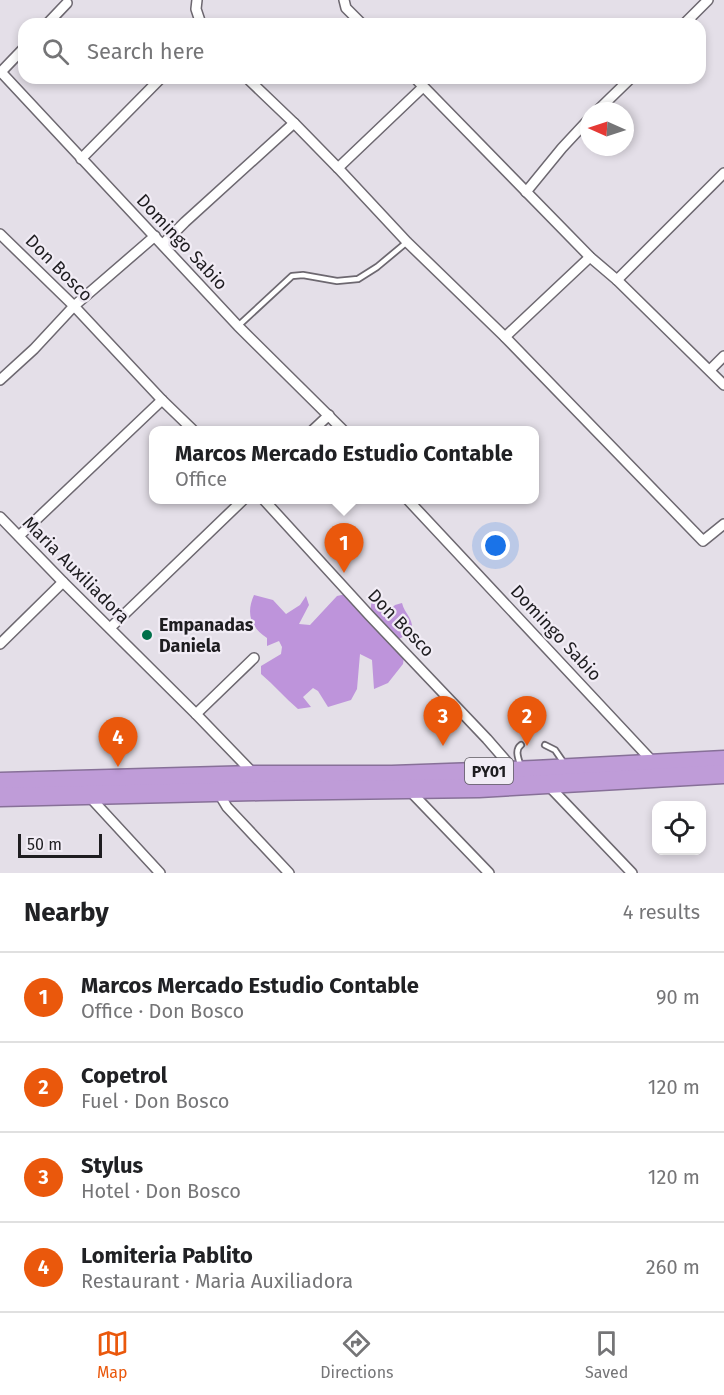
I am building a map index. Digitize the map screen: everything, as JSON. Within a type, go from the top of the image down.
[{"type":"highway","name":"PY01","points":[[0,782],[257,783],[724,760]]},
{"type":"highway","name":"PY01","points":[[257,783],[409,789],[479,788],[724,774]]},
{"type":"highway","name":"PY01","points":[[0,797],[88,795],[217,784]]},
{"type":"street","points":[[197,0],[196,9],[199,18]]},
{"type":"street","points":[[344,0],[346,8],[356,18]]},
{"type":"street","points":[[690,18],[708,0]]},
{"type":"street","points":[[53,18],[67,3]]},
{"type":"street","points":[[0,72],[18,54]]},
{"type":"street","name":"Domingo Sabio","points":[[0,72],[238,326],[339,426]]},
{"type":"street","points":[[81,159],[154,84]]},
{"type":"street","points":[[253,84],[338,168],[407,242],[505,337],[703,541],[724,524]]},
{"type":"street","points":[[420,84],[590,257],[617,280],[724,385]]},
{"type":"street","points":[[606,102],[625,84]]},
{"type":"street","points":[[338,168],[423,87]]},
{"type":"street","points":[[163,244],[294,123]]},
{"type":"street","points":[[526,192],[580,128]]},
{"type":"street","points":[[617,280],[724,173]]},
{"type":"street","name":"Don Bosco","points":[[0,234],[74,306],[189,426]]},
{"type":"street","points":[[0,380],[34,349],[74,306],[155,236]]},
{"type":"street","points":[[505,337],[590,257]]},
{"type":"street","points":[[710,370],[724,356]]},
{"type":"street","points":[[19,536],[162,400]]},
{"type":"street","points":[[317,426],[329,415]]},
{"type":"street","points":[[110,628],[239,504]]},
{"type":"street","name":"Don Bosco","points":[[268,504],[379,625],[518,770]]},
{"type":"street","name":"Domingo Sabio","points":[[412,504],[655,764]]},
{"type":"street","name":"Maria Auxiliadora","points":[[0,517],[196,714],[257,783]]},
{"type":"street","points":[[0,644],[63,582]]},
{"type":"street","points":[[196,714],[254,658]]},
{"type":"street","points":[[217,784],[227,807],[289,873]]},
{"type":"street","points":[[547,784],[632,873]]},
{"type":"street","points":[[409,789],[489,873]]},
{"type":"street","points":[[88,795],[160,873]]},
{"type":"lane","points":[[238,326],[292,276],[303,275],[337,281],[358,279],[377,267],[407,242]]},
{"type":"lane","points":[[518,770],[517,750],[521,745]]},
{"type":"lane","points":[[545,745],[555,750],[567,768]]},
{"type":"shaded area","points":[[346,594],[370,615],[372,597],[387,613],[395,605],[402,603],[412,627],[412,632],[395,641],[404,657],[403,664],[388,683],[374,689],[372,660],[360,654],[357,689],[351,700],[328,707],[318,691],[313,688],[303,697],[311,707],[298,709],[261,674],[261,666],[281,654],[282,647],[279,641],[267,646],[267,638],[253,624],[250,608],[254,595],[273,600],[286,614],[300,605],[306,596],[309,605],[299,624],[310,625],[337,596]]},
{"type":"place","name":"Marcos Mercado Estudio Contable","points":[[344,573]]},
{"type":"place","name":"Empanadas Daniela","points":[[147,635]]},
{"type":"place","name":"Stylus","points":[[443,746]]},
{"type":"place","name":"Copetrol","points":[[527,746]]},
{"type":"place","name":"Lomiteria Pablito","points":[[118,767]]}]
